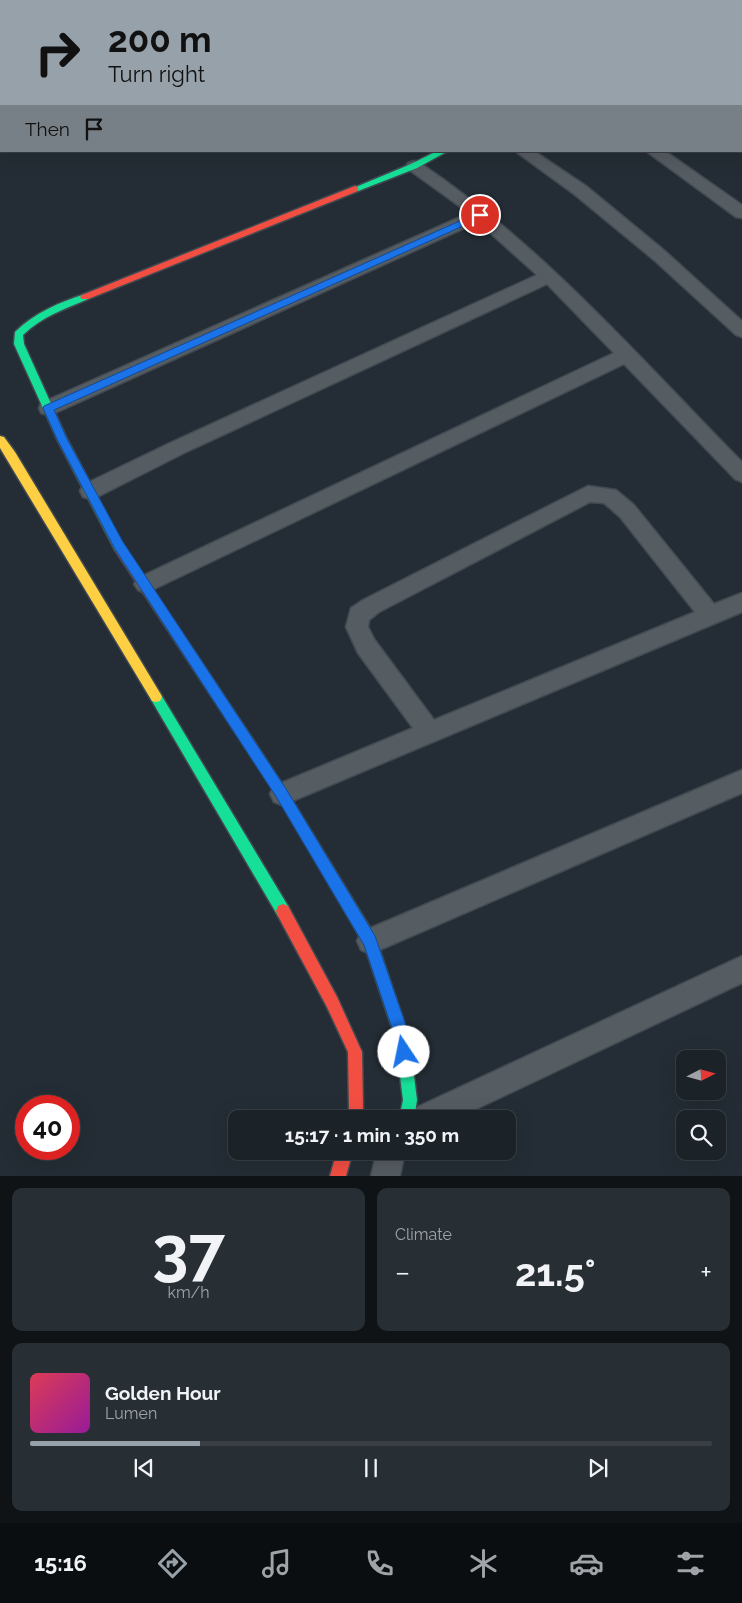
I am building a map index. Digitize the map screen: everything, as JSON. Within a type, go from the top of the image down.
[{"type":"street","points":[[408,1110],[410,1100],[402,1037],[370,941],[282,794],[119,546],[48,408],[19,344],[18,334],[26,325],[55,309],[414,166],[442,152]]},
{"type":"street","points":[[524,152],[580,190],[660,256],[742,331]]},
{"type":"street","points":[[655,152],[742,213]]},
{"type":"street","points":[[414,166],[435,179],[480,215],[550,276],[742,474]]},
{"type":"street","points":[[48,408],[480,215]]},
{"type":"street","points":[[90,491],[177,448],[550,276]]},
{"type":"street","points":[[145,584],[626,355]]},
{"type":"street","points":[[0,440],[268,885],[332,1002],[355,1052],[356,1110]]},
{"type":"street","points":[[429,732],[366,646],[357,627],[359,615],[371,606],[588,494],[609,496],[627,512],[710,615]]},
{"type":"street","points":[[282,794],[742,602]]},
{"type":"street","points":[[370,941],[742,781]]},
{"type":"street","points":[[442,1110],[742,969]]},
{"type":"street","points":[[338,1176],[342,1160]]},
{"type":"street","points":[[385,1176],[389,1160]]},
{"type":"traffic: fast","points":[[355,189],[414,166],[442,152]]},
{"type":"traffic: fast","points":[[85,297],[33,321],[18,334],[19,344],[62,439],[119,547]]},
{"type":"traffic: fast","points":[[156,697],[283,911]]},
{"type":"traffic: fast","points":[[250,745],[282,794],[370,941],[402,1037],[410,1100],[408,1110]]},
{"type":"traffic: slow","points":[[0,440],[11,455],[156,697]]},
{"type":"traffic: jam","points":[[85,297],[355,189]]},
{"type":"traffic: jam","points":[[119,547],[250,745]]},
{"type":"traffic: jam","points":[[283,911],[332,1002],[355,1052],[355,1110]]},
{"type":"traffic: jam","points":[[338,1176],[342,1160]]},
{"type":"route","points":[[404,1052],[402,1037],[370,941],[282,794],[119,546],[62,439],[48,408],[480,215]]}]
